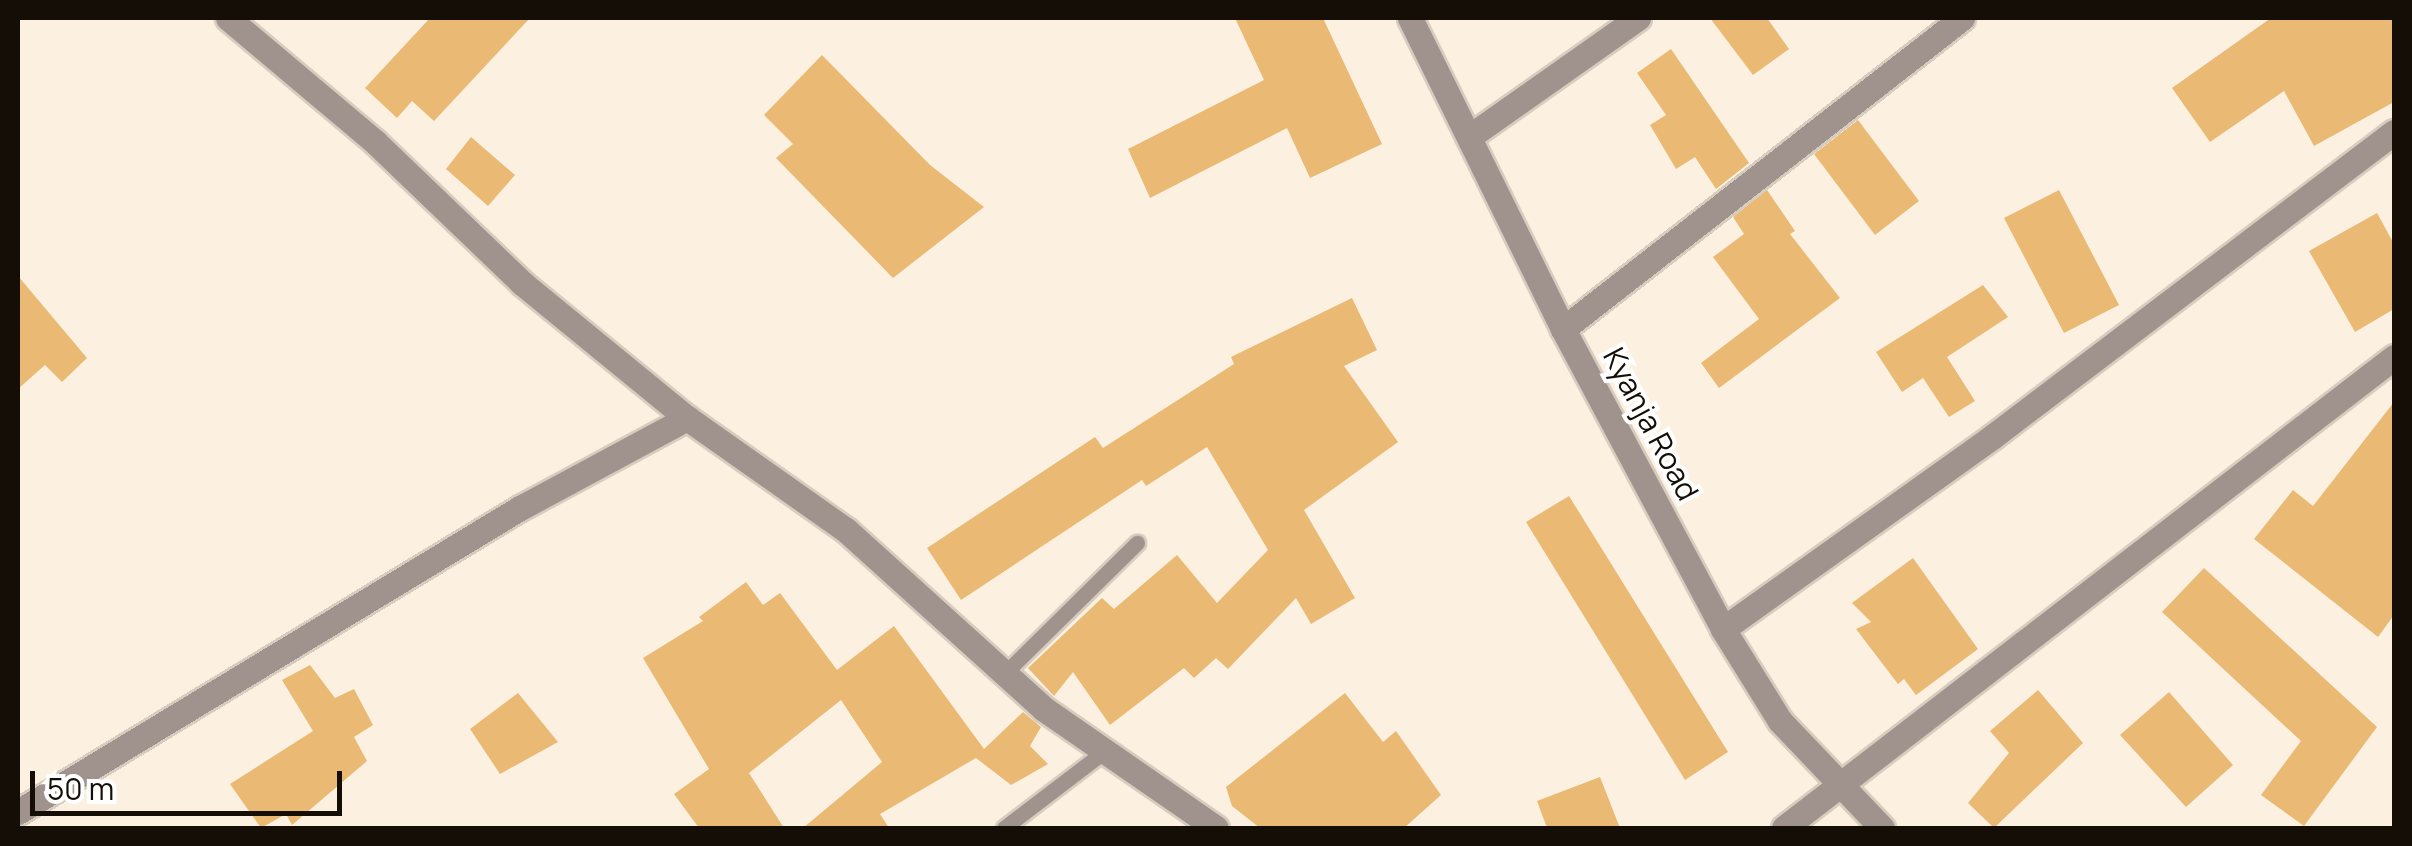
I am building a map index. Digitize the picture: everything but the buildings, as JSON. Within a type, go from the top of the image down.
[{"type":"street","points":[[228,18],[374,142],[522,283],[686,418],[846,530],[1004,674],[1102,753],[1216,828]]},
{"type":"street","name":"Kyanja Road","points":[[1410,18],[1563,328],[1723,629],[1780,721],[1838,789],[1882,828]]},
{"type":"street","points":[[1469,136],[1638,18]]},
{"type":"street","points":[[1563,328],[1962,18]]},
{"type":"street","points":[[1723,629],[1992,437],[2394,132]]},
{"type":"street","points":[[1784,828],[2394,357]]},
{"type":"street","points":[[18,812],[520,508],[686,418]]},
{"type":"lane","points":[[1004,674],[1137,543]]},
{"type":"lane","points":[[1004,828],[1102,753]]}]
